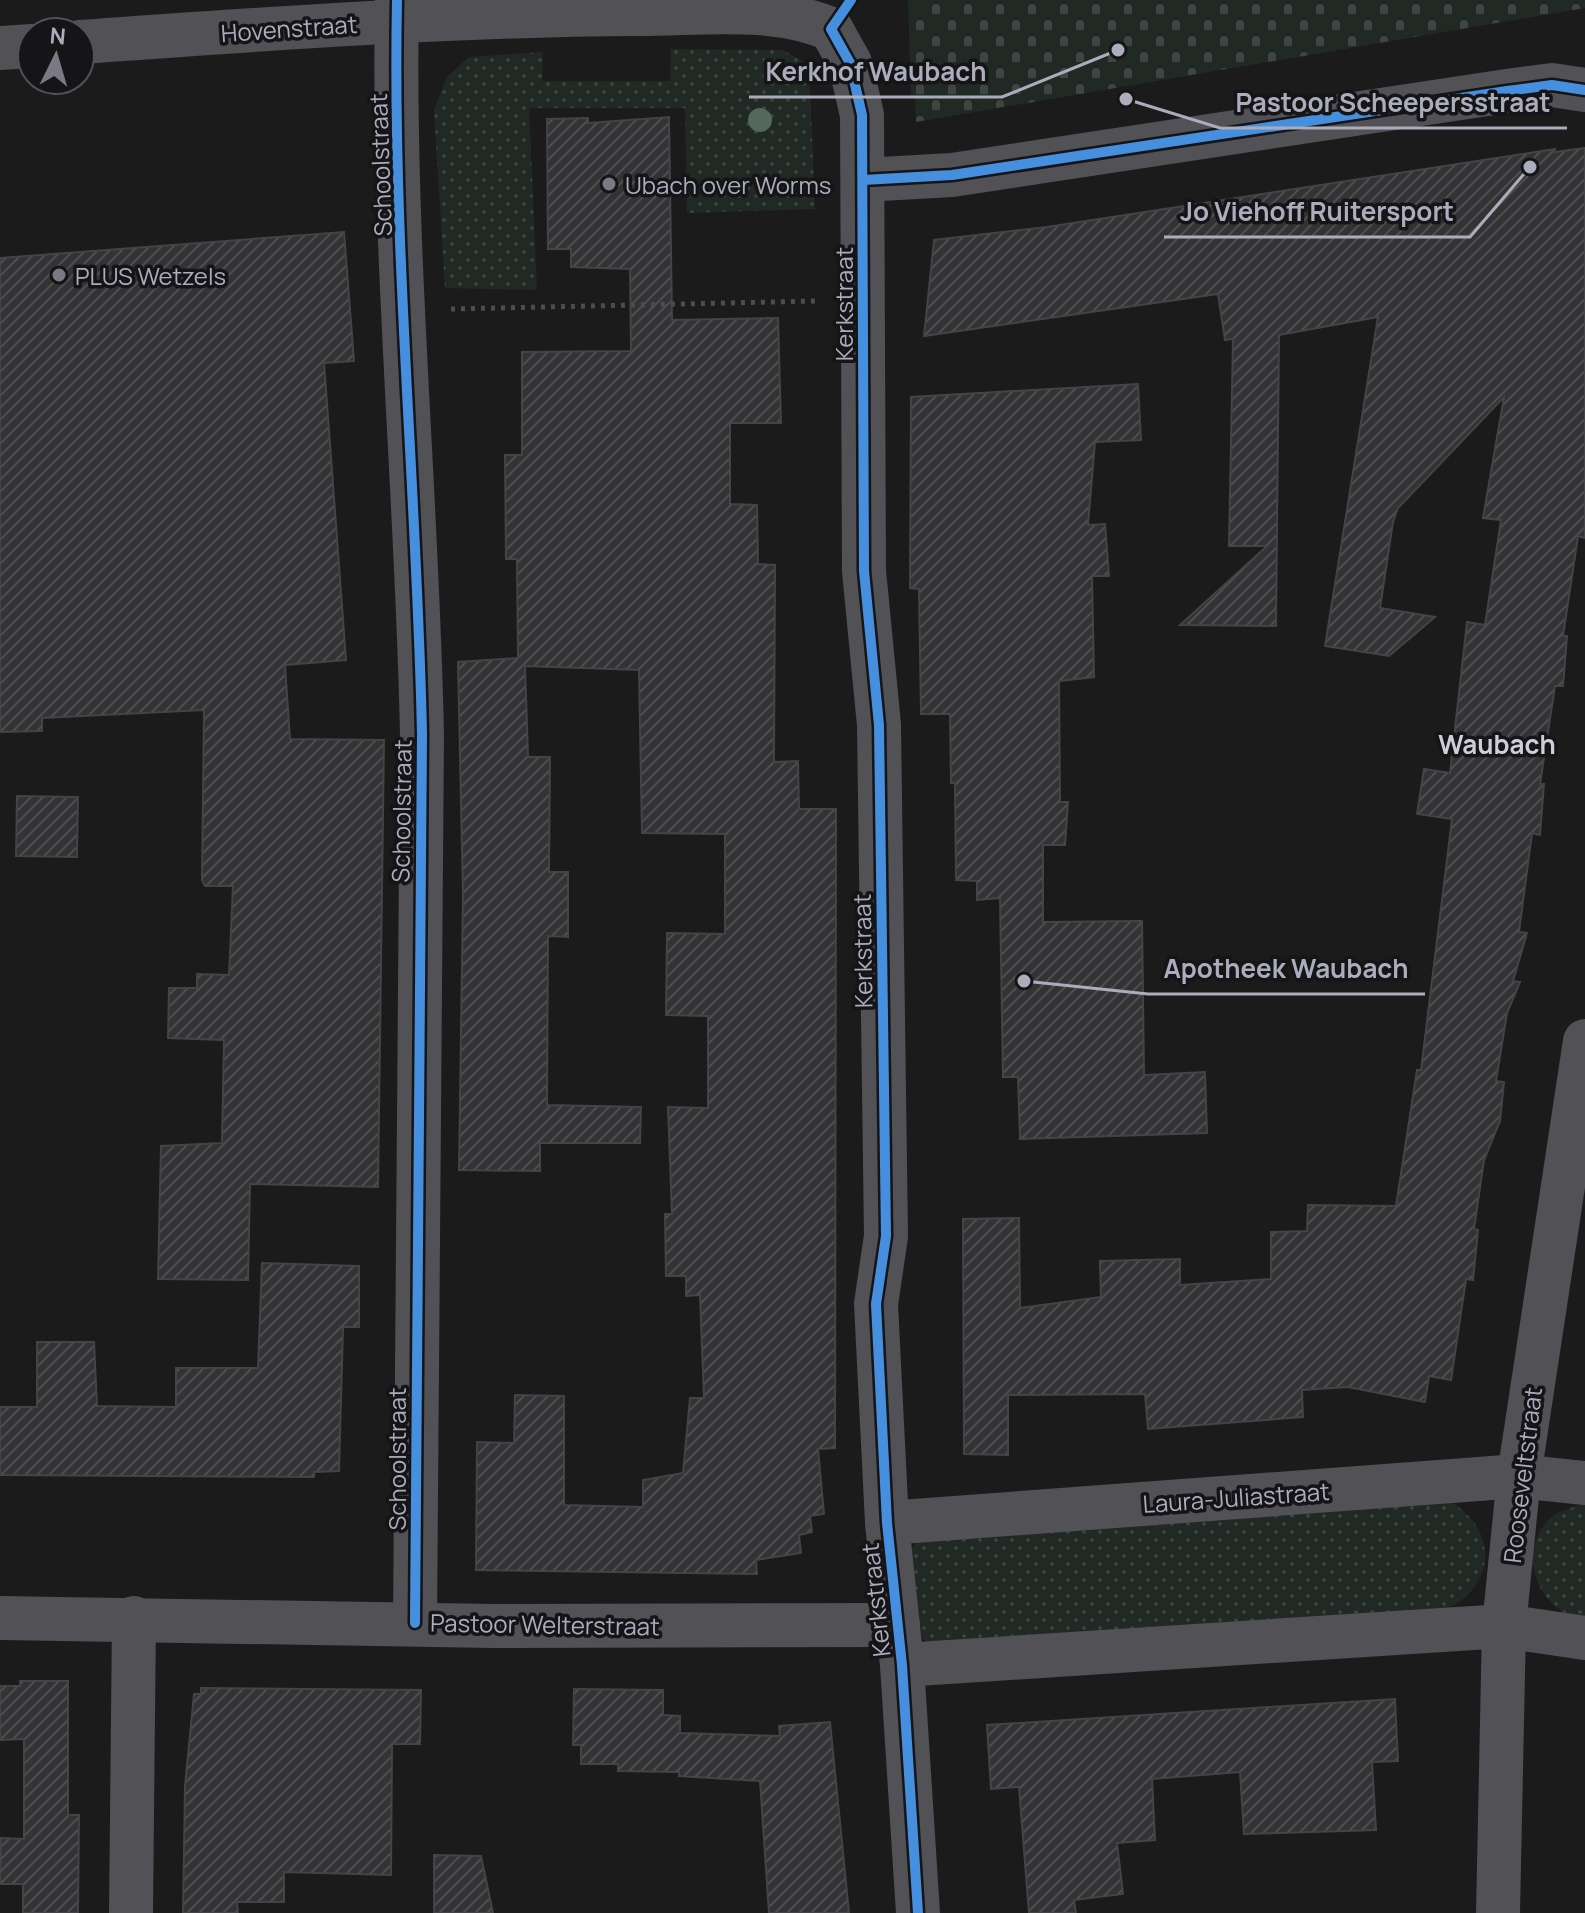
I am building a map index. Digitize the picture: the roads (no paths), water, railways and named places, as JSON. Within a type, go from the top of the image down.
[{"type":"street","name":"Hovenstraat","points":[[96,40],[397,10],[775,13],[805,18],[841,14]]},
{"type":"street","name":"Schoolstraat","points":[[397,10],[397,136],[422,735],[415,1623]]},
{"type":"street","name":"Kerkstraat","points":[[841,14],[862,115],[864,571],[879,725],[886,1236],[876,1304],[887,1523],[900,1645],[918,1913]]},
{"type":"street","points":[[863,180],[952,175],[1552,85],[1585,90]]},
{"type":"street","name":"Rooseveltstraat","points":[[1498,1913],[1504,1626],[1519,1476],[1585,1041]]},
{"type":"street","name":"Laura-Juliastraat","points":[[887,1523],[1519,1476],[1585,1483]]},
{"type":"street","name":"Pastoor Welterstraat","points":[[0,1618],[415,1623],[900,1645]]},
{"type":"street","points":[[131,1913],[134,1618]]},
{"type":"street","points":[[900,1645],[1504,1626],[1585,1638]]},
{"type":"place","name":"Kerkhof Waubach","points":[[1118,50]]},
{"type":"place","name":"Pastoor Scheepersstraat","points":[[1126,99]]},
{"type":"place","name":"Jo Viehoff Ruitersport","points":[[1530,167]]},
{"type":"place","name":"Ubach over Worms","points":[[609,184]]},
{"type":"place","name":"PLUS Wetzels","points":[[59,275]]},
{"type":"place","name":"Apotheek Waubach","points":[[1024,981]]},
{"type":"district","name":"Waubach","points":[[1497,744]]}]
